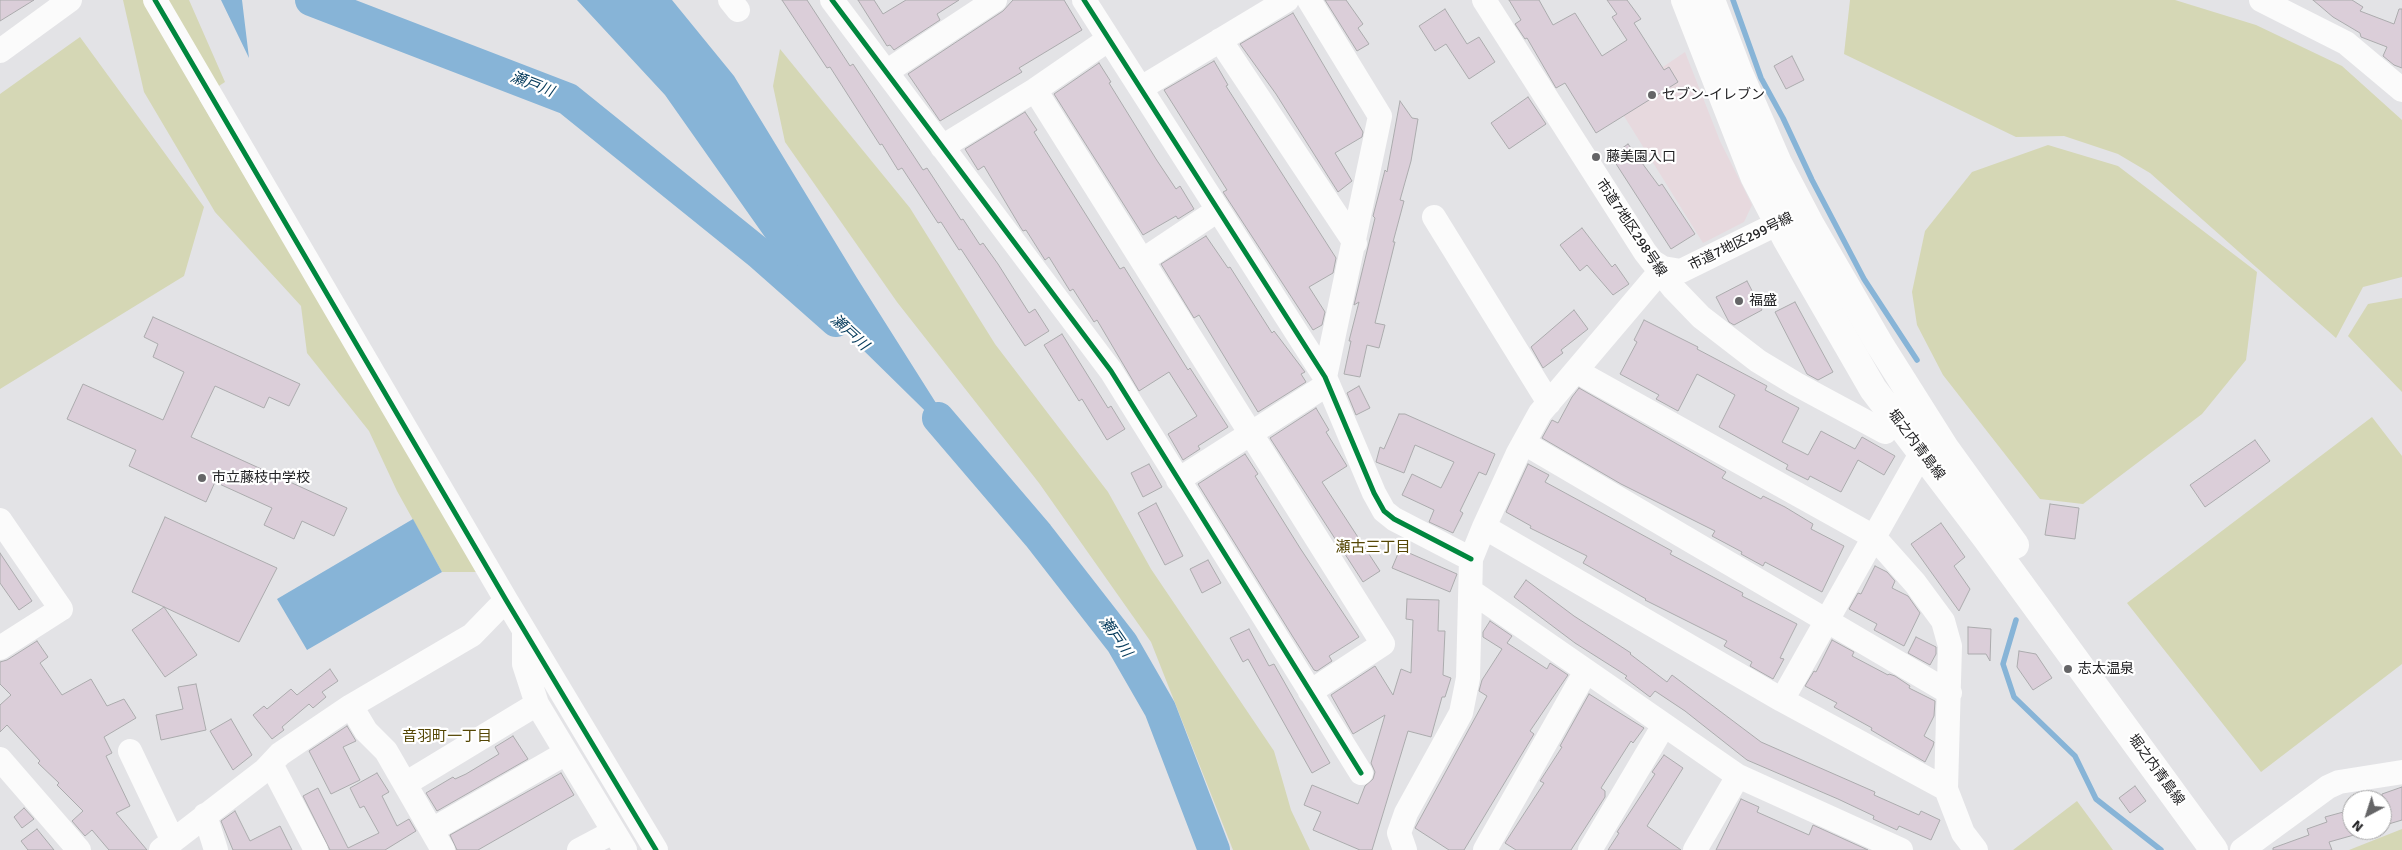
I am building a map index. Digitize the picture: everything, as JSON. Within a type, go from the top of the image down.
[{"type":"main road","name":"堀之内青島線","points":[[1685,0],[1754,176],[1778,223],[1873,389],[1922,452],[2214,850]]},
{"type":"main road","name":"堀之内青島線","points":[[1711,0],[1738,71],[1770,146],[1804,211],[1880,345],[1945,448],[2235,850]]},
{"type":"street","points":[[155,0],[506,600],[656,850]]},
{"type":"street","points":[[832,0],[1111,371],[1361,773]]},
{"type":"street","points":[[886,72],[995,0]]},
{"type":"street","points":[[1084,0],[1326,381],[1374,493],[1384,511],[1394,520],[1472,559]]},
{"type":"street","points":[[1141,88],[1287,0]]},
{"type":"street","points":[[1178,480],[1326,381],[1380,116],[1309,0]]},
{"type":"street","name":"市道7地区298号線","points":[[1484,0],[1658,267],[1702,317],[1758,361],[1796,384],[1885,432]]},
{"type":"street","points":[[2261,0],[2346,42],[2402,90]]},
{"type":"street","points":[[0,51],[61,3]]},
{"type":"street","points":[[942,147],[1035,90],[1109,39]]},
{"type":"street","points":[[1220,40],[1355,243]]},
{"type":"street","points":[[1035,90],[1252,432],[1383,644],[1310,692]]},
{"type":"street","points":[[1143,260],[1218,210]]},
{"type":"street","name":"市道7地区299号線","points":[[1658,267],[1681,271],[1804,211]]},
{"type":"street","points":[[1434,217],[1549,403]]},
{"type":"street","points":[[1405,850],[1399,833],[1406,813],[1461,713],[1468,678],[1472,559],[1484,527],[1540,413],[1576,371],[1658,267]]},
{"type":"street","points":[[1576,371],[1874,537],[1915,583],[1943,621],[1950,646],[1946,790],[1963,833],[1976,850]]},
{"type":"street","points":[[1524,443],[1828,619],[1950,693]]},
{"type":"street","points":[[1782,700],[1922,452]]},
{"type":"street","points":[[0,520],[61,609],[0,648]]},
{"type":"street","points":[[1484,527],[1782,700],[1946,790]]},
{"type":"street","points":[[1471,591],[1738,776],[1901,850]]},
{"type":"street","points":[[130,751],[167,846],[271,764],[280,754],[351,706],[472,634],[506,600]]},
{"type":"street","points":[[524,630],[524,664],[537,704],[619,841],[579,850]]},
{"type":"street","points":[[1485,850],[1586,671]]},
{"type":"street","points":[[405,784],[537,704]]},
{"type":"street","points":[[351,706],[366,731],[386,751],[443,850]]},
{"type":"street","points":[[1590,850],[1664,725]]},
{"type":"street","points":[[432,830],[566,753]]},
{"type":"street","points":[[0,758],[78,850]]},
{"type":"street","points":[[271,764],[316,850]]},
{"type":"street","points":[[2242,850],[2328,787],[2339,782],[2402,772]]},
{"type":"street","points":[[1695,850],[1738,776]]},
{"type":"street","points":[[205,815],[216,850]]},
{"type":"shaded area","points":[[1685,52],[1720,141],[1752,205],[1744,222],[1703,243],[1614,100]]},
{"type":"green space","points":[[123,0],[189,0],[225,82],[199,99],[479,572],[442,572],[397,491],[369,431],[307,353],[301,306],[215,212],[144,92]]},
{"type":"green space","points":[[1850,0],[2175,0],[2256,25],[2342,66],[2402,120],[2402,277],[2363,287],[2336,338],[2150,173],[2118,154],[2064,136],[2016,137],[1844,54]]},
{"type":"green space","points":[[80,37],[204,207],[184,276],[0,389],[0,94]]},
{"type":"green space","points":[[780,49],[910,208],[995,344],[1108,492],[1151,569],[1274,751],[1291,810],[1310,850],[1233,850],[1151,642],[1039,483],[897,302],[785,142],[773,86]]},
{"type":"green space","points":[[2048,145],[2118,166],[2257,272],[2246,360],[2202,414],[2083,504],[2040,499],[1943,375],[1917,325],[1912,292],[1925,231],[1972,172]]},
{"type":"green space","points":[[2402,298],[2402,392],[2348,336],[2368,304]]},
{"type":"green space","points":[[2372,417],[2402,456],[2402,664],[2261,772],[2127,603]]},
{"type":"green space","points":[[2077,801],[2113,850],[2013,850]]},
{"type":"green space","points":[[2402,829],[2402,850],[2349,850],[2374,840],[2392,840],[2392,833]]},
{"type":"water","points":[[221,0],[242,0],[249,58]]},
{"type":"water","points":[[577,0],[672,0],[734,76],[857,278],[967,452],[803,291],[665,95]]},
{"type":"water","points":[[413,519],[442,572],[307,650],[277,599]]},
{"type":"building","points":[[0,0],[34,0],[0,21]]},
{"type":"building","points":[[782,0],[807,0],[850,66],[853,64],[923,170],[927,168],[961,220],[963,219],[980,245],[983,243],[1029,313],[1035,309],[1049,331],[1025,346],[961,249],[959,250],[941,222],[938,223],[902,168],[898,170],[882,144],[880,145],[830,67],[827,68]]},
{"type":"building","points":[[858,0],[874,0],[883,14],[906,0],[959,0],[937,14],[940,20],[894,50],[890,45],[887,46]]},
{"type":"building","points":[[1013,0],[1064,0],[1082,30],[1019,68],[1022,72],[940,121],[908,74],[1003,11]]},
{"type":"building","points":[[1325,0],[1346,0],[1363,24],[1358,28],[1369,44],[1357,51]]},
{"type":"building","points":[[1509,0],[1539,0],[1553,25],[1575,13],[1602,56],[1627,40],[1612,17],[1617,14],[1607,0],[1627,0],[1641,19],[1634,23],[1664,70],[1669,67],[1678,82],[1596,133],[1565,83],[1556,88],[1527,38],[1525,39],[1515,24],[1521,20]]},
{"type":"building","points":[[2313,0],[2352,0],[2363,7],[2360,11],[2394,24],[2399,9],[2402,9],[2402,68],[2394,65],[2383,56],[2387,47],[2361,37],[2360,33],[2333,17]]},
{"type":"building","points":[[1445,9],[1467,44],[1479,37],[1495,62],[1469,79],[1446,44],[1435,51],[1419,26]]},
{"type":"building","points":[[1293,13],[1363,132],[1362,137],[1335,153],[1352,181],[1338,192],[1276,94],[1240,44]]},
{"type":"building","points":[[1792,56],[1804,80],[1786,89],[1774,66]]},
{"type":"building","points":[[1214,61],[1228,85],[1226,86],[1336,258],[1333,273],[1309,287],[1325,312],[1322,325],[1313,330],[1223,192],[1227,190],[1164,90]]},
{"type":"building","points":[[1099,63],[1111,82],[1109,83],[1156,159],[1176,189],[1180,186],[1194,209],[1178,219],[1176,216],[1143,235],[1054,94]]},
{"type":"building","points":[[1528,97],[1546,124],[1509,149],[1491,123]]},
{"type":"building","points":[[1400,101],[1412,118],[1418,119],[1411,161],[1400,200],[1404,201],[1375,323],[1385,325],[1379,348],[1367,345],[1360,377],[1344,374],[1351,341],[1349,341],[1359,302],[1354,305],[1375,218],[1373,216],[1385,170],[1387,172]]},
{"type":"building","points":[[1025,112],[1037,130],[1034,132],[1120,269],[1124,267],[1188,370],[1190,368],[1228,427],[1198,446],[1200,449],[1183,460],[1168,434],[1197,416],[1169,372],[1139,391],[1097,320],[1094,322],[1073,289],[1070,291],[1049,257],[1045,260],[1026,230],[1023,231],[984,166],[978,170],[965,149]]},
{"type":"building","points":[[1628,144],[1659,186],[1662,184],[1695,234],[1671,249],[1611,156]]},
{"type":"building","points":[[1582,228],[1612,267],[1615,264],[1629,284],[1613,295],[1587,265],[1580,271],[1560,245]]},
{"type":"building","points":[[1206,236],[1228,268],[1230,267],[1272,333],[1274,331],[1305,372],[1301,374],[1306,382],[1258,412],[1199,315],[1194,318],[1161,264]]},
{"type":"building","points":[[1747,281],[1762,310],[1734,325],[1729,322],[1716,297]]},
{"type":"building","points":[[1795,302],[1833,372],[1818,380],[1807,374],[1775,312]]},
{"type":"building","points":[[1574,310],[1588,329],[1561,350],[1563,353],[1543,368],[1531,347]]},
{"type":"building","points":[[153,317],[300,384],[289,406],[269,397],[264,408],[215,386],[191,437],[347,508],[334,536],[302,521],[294,539],[264,525],[272,508],[215,482],[206,502],[129,466],[136,450],[67,419],[83,384],[163,420],[184,372],[153,357],[158,344],[144,337]]},
{"type":"building","points":[[1644,320],[1698,347],[1697,349],[1767,386],[1765,390],[1799,408],[1782,442],[1808,455],[1821,431],[1855,449],[1862,437],[1895,456],[1884,475],[1858,460],[1841,492],[1810,476],[1808,480],[1786,469],[1788,465],[1719,427],[1735,395],[1697,374],[1678,411],[1656,399],[1659,395],[1620,374],[1637,342],[1634,340]]},
{"type":"building","points":[[1062,334],[1108,408],[1111,406],[1125,429],[1107,440],[1082,399],[1079,401],[1044,345]]},
{"type":"building","points":[[1359,386],[1370,408],[1356,415],[1347,393]]},
{"type":"building","points":[[1579,388],[1726,472],[1722,478],[1761,499],[1763,496],[1785,507],[1813,524],[1811,529],[1844,546],[1822,592],[1765,562],[1763,566],[1741,554],[1742,552],[1712,536],[1715,531],[1621,484],[1542,438],[1552,420],[1558,423]]},
{"type":"building","points":[[1316,408],[1329,430],[1326,432],[1347,466],[1322,482],[1380,571],[1363,582],[1270,438]]},
{"type":"building","points":[[1399,414],[1405,414],[1495,454],[1486,475],[1479,472],[1460,511],[1463,513],[1453,533],[1429,522],[1434,510],[1402,495],[1412,474],[1441,488],[1454,462],[1415,445],[1404,473],[1376,462],[1380,447],[1384,449]]},
{"type":"building","points":[[2255,440],[2270,461],[2205,507],[2190,485]]},
{"type":"building","points":[[1245,454],[1258,474],[1255,476],[1359,637],[1329,656],[1332,661],[1317,671],[1314,670],[1198,484]]},
{"type":"building","points":[[1149,464],[1162,487],[1143,497],[1131,473]]},
{"type":"building","points":[[1528,464],[1549,475],[1545,482],[1672,551],[1670,554],[1743,593],[1742,596],[1797,624],[1780,658],[1784,659],[1773,679],[1750,666],[1752,662],[1724,646],[1727,641],[1645,600],[1583,563],[1587,556],[1530,528],[1531,526],[1506,512]]},
{"type":"building","points":[[1156,503],[1183,556],[1165,565],[1138,513]]},
{"type":"building","points":[[2050,504],[2079,508],[2075,539],[2045,535]]},
{"type":"building","points":[[165,517],[277,568],[239,642],[132,592]]},
{"type":"building","points":[[1941,523],[1965,557],[1954,566],[1970,589],[1959,611],[1911,544]]},
{"type":"building","points":[[1400,549],[1457,574],[1450,592],[1392,568]]},
{"type":"building","points":[[0,553],[32,601],[19,610],[0,583]]},
{"type":"building","points":[[1208,560],[1221,583],[1202,593],[1190,569]]},
{"type":"building","points":[[1875,566],[1887,572],[1895,581],[1892,588],[1908,596],[1920,613],[1904,646],[1874,630],[1877,624],[1849,609],[1858,593],[1861,594]]},
{"type":"building","points":[[1526,580],[1574,616],[1631,653],[1667,682],[1672,675],[1761,742],[1875,792],[1874,795],[1919,815],[1921,811],[1940,820],[1931,840],[1899,826],[1897,830],[1873,819],[1874,816],[1838,799],[1747,760],[1685,711],[1655,691],[1650,697],[1625,678],[1627,676],[1575,643],[1514,597]]},
{"type":"building","points":[[1407,599],[1439,600],[1438,631],[1445,631],[1443,675],[1451,678],[1445,697],[1442,697],[1431,737],[1408,731],[1372,850],[1360,850],[1313,830],[1321,812],[1304,805],[1312,785],[1358,804],[1365,786],[1373,779],[1375,772],[1371,763],[1385,715],[1353,734],[1331,695],[1375,666],[1393,695],[1401,669],[1411,673],[1413,620],[1406,619]]},
{"type":"building","points":[[164,607],[197,655],[165,677],[132,630]]},
{"type":"building","points":[[1490,621],[1512,636],[1507,643],[1547,669],[1550,663],[1568,675],[1530,731],[1534,734],[1464,850],[1449,850],[1415,828],[1487,696],[1479,691],[1482,680],[1502,649],[1483,637],[1483,632]]},
{"type":"building","points":[[1968,627],[1991,629],[1990,661],[1986,654],[1968,654]]},
{"type":"building","points":[[1249,629],[1269,666],[1274,664],[1330,763],[1312,773],[1248,659],[1243,662],[1230,638]]},
{"type":"building","points":[[1916,637],[1936,647],[1936,654],[1930,665],[1908,653]]},
{"type":"building","points":[[1832,640],[1854,652],[1852,656],[1888,675],[1895,676],[1910,686],[1909,688],[1935,701],[1934,716],[1924,736],[1934,742],[1925,762],[1871,730],[1872,728],[1834,707],[1837,703],[1805,686],[1814,671],[1816,672]]},
{"type":"building","points":[[37,641],[48,657],[40,663],[62,695],[91,679],[107,706],[124,699],[136,718],[104,737],[112,753],[106,756],[130,806],[116,813],[147,850],[109,850],[92,830],[85,836],[72,821],[83,811],[57,785],[59,783],[38,763],[40,761],[7,725],[0,732],[0,705],[11,695],[0,684],[0,662],[7,660]]},
{"type":"building","points":[[2019,651],[2036,654],[2052,678],[2033,690],[2017,667]]},
{"type":"building","points":[[330,669],[338,681],[322,692],[326,697],[313,708],[309,704],[282,727],[284,730],[272,739],[253,715],[264,706],[267,709],[291,689],[297,695]]},
{"type":"building","points":[[196,684],[206,730],[161,740],[156,715],[183,709],[178,687]]},
{"type":"building","points":[[1589,694],[1644,728],[1633,743],[1631,741],[1601,788],[1605,791],[1605,797],[1571,850],[1516,850],[1505,843],[1544,783],[1540,781],[1562,747],[1560,746]]},
{"type":"building","points":[[231,719],[252,755],[233,770],[210,731]]},
{"type":"building","points":[[347,726],[356,741],[343,747],[360,780],[331,794],[309,751]]},
{"type":"building","points":[[513,736],[528,759],[437,811],[426,793],[453,777],[455,779],[466,774],[499,754],[495,747]]},
{"type":"building","points":[[1664,755],[1683,768],[1647,826],[1681,850],[1608,850],[1619,833],[1617,832],[1655,774],[1652,772]]},
{"type":"building","points":[[377,773],[389,792],[382,796],[397,826],[409,819],[416,831],[385,850],[330,850],[303,796],[318,788],[348,848],[379,833],[364,806],[360,808],[350,788]]},
{"type":"building","points":[[561,773],[574,795],[478,850],[457,850],[450,835]]},
{"type":"building","points":[[2135,786],[2146,801],[2130,813],[2119,798]]},
{"type":"building","points":[[2402,787],[2402,820],[2392,823],[2392,790]]},
{"type":"building","points":[[1741,799],[1759,807],[1757,812],[1809,835],[1813,825],[1868,850],[1716,850]]},
{"type":"building","points":[[24,808],[34,819],[22,828],[14,817]]},
{"type":"building","points":[[235,811],[250,841],[280,826],[292,850],[233,850],[221,821]]},
{"type":"building","points":[[2342,812],[2342,838],[2329,842],[2332,850],[2273,850],[2273,848],[2309,835],[2307,829],[2327,822],[2325,817]]},
{"type":"building","points":[[37,829],[54,850],[28,850],[21,841]]},
{"type":"waterway","name":"瀬戸川","points":[[311,0],[568,99],[759,253],[836,321]]},
{"type":"waterway","points":[[1733,0],[1761,78],[1783,118],[1812,180],[1864,279],[1917,360]]},
{"type":"waterway","name":"瀬戸川","points":[[938,418],[1038,535],[1122,643],[1160,709],[1214,850]]},
{"type":"waterway","points":[[2016,620],[2003,664],[2014,697],[2075,756],[2096,799],[2161,850]]},
{"type":"cycle path","points":[[155,0],[506,600],[656,850]]},
{"type":"cycle path","points":[[832,0],[1111,371],[1361,773]]},
{"type":"cycle path","points":[[1084,0],[1325,377],[1374,493],[1384,511],[1394,519],[1471,559]]},
{"type":"place","name":"セブン-イレブン","points":[[1652,95]]},
{"type":"place","name":"藤美園入口","points":[[1596,157]]},
{"type":"place","name":"福盛","points":[[1739,301]]},
{"type":"place","name":"市立藤枝中学校","points":[[202,478]]},
{"type":"place","name":"志太温泉","points":[[2068,669]]},
{"type":"district","name":"瀬古三丁目","points":[[1373,548]]},
{"type":"district","name":"音羽町一丁目","points":[[447,737]]}]
